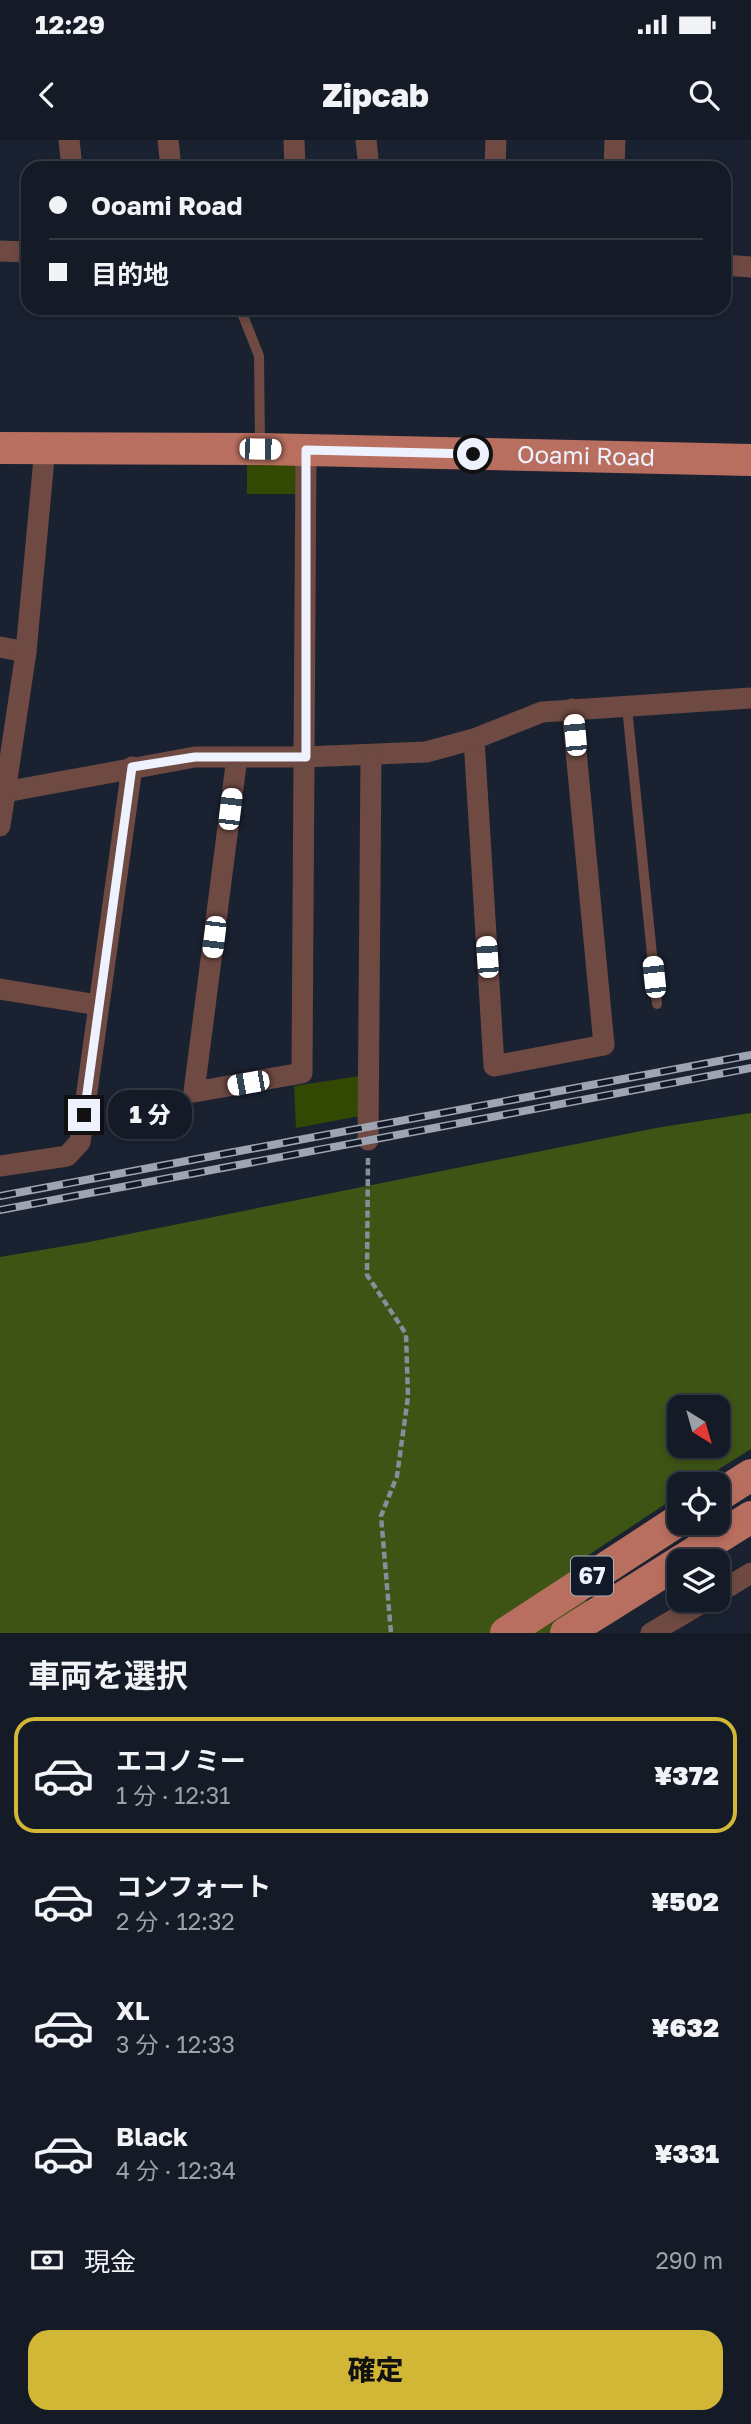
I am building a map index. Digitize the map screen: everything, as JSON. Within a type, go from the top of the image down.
[{"type":"main road","name":"Ooami Road","points":[[0,448],[260,449],[751,460]]},
{"type":"main road","points":[[730,1488],[751,1475]]},
{"type":"main road","name":"67","points":[[566,1633],[751,1517]]},
{"type":"main road","name":"67","points":[[506,1633],[667,1528]]},
{"type":"street","points":[[69,140],[71,161]]},
{"type":"street","points":[[168,140],[170,161]]},
{"type":"street","points":[[294,140],[295,161]]},
{"type":"street","points":[[366,140],[368,161]]},
{"type":"street","points":[[495,161],[496,140]]},
{"type":"street","points":[[614,161],[615,140]]},
{"type":"street","points":[[0,250],[21,252]]},
{"type":"street","points":[[731,264],[750,263]]},
{"type":"street","points":[[0,826],[26,652],[45,448]]},
{"type":"street","points":[[237,757],[194,1092],[302,1073],[306,450]]},
{"type":"street","points":[[0,647],[26,652]]},
{"type":"street","points":[[3,793],[195,757],[306,757],[426,751],[474,739],[542,712],[751,698]]},
{"type":"street","points":[[474,739],[494,1066],[604,1045],[572,709]]},
{"type":"street","points":[[368,1140],[371,755]]},
{"type":"street","points":[[0,1166],[67,1156],[80,1142],[132,767]]},
{"type":"street","points":[[0,989],[97,1005]]},
{"type":"street","points":[[730,1586],[751,1573]]},
{"type":"street","points":[[651,1633],[687,1612]]},
{"type":"lane","points":[[243,315],[259,356],[260,449]]},
{"type":"lane","points":[[627,707],[657,1004]]},
{"type":"path","points":[[368,1140],[367,1276],[375,1290],[391,1307],[406,1334],[408,1397],[397,1476],[381,1516],[391,1633]]},
{"type":"green space","points":[[294,462],[299,469],[299,494],[247,494],[247,463]]},
{"type":"green space","points":[[359,1076],[360,1116],[296,1128],[294,1086]]},
{"type":"green space","points":[[751,1113],[751,1449],[714,1472],[667,1472],[667,1503],[575,1564],[596,1633],[0,1633],[0,1257],[89,1242],[656,1128]]},
{"type":"railway","points":[[0,1196],[751,1055]]},
{"type":"railway","points":[[0,1210],[751,1068]]},
{"type":"route","points":[[84,1115],[97,1005],[132,767],[195,757],[306,757],[306,450],[473,454]]}]
